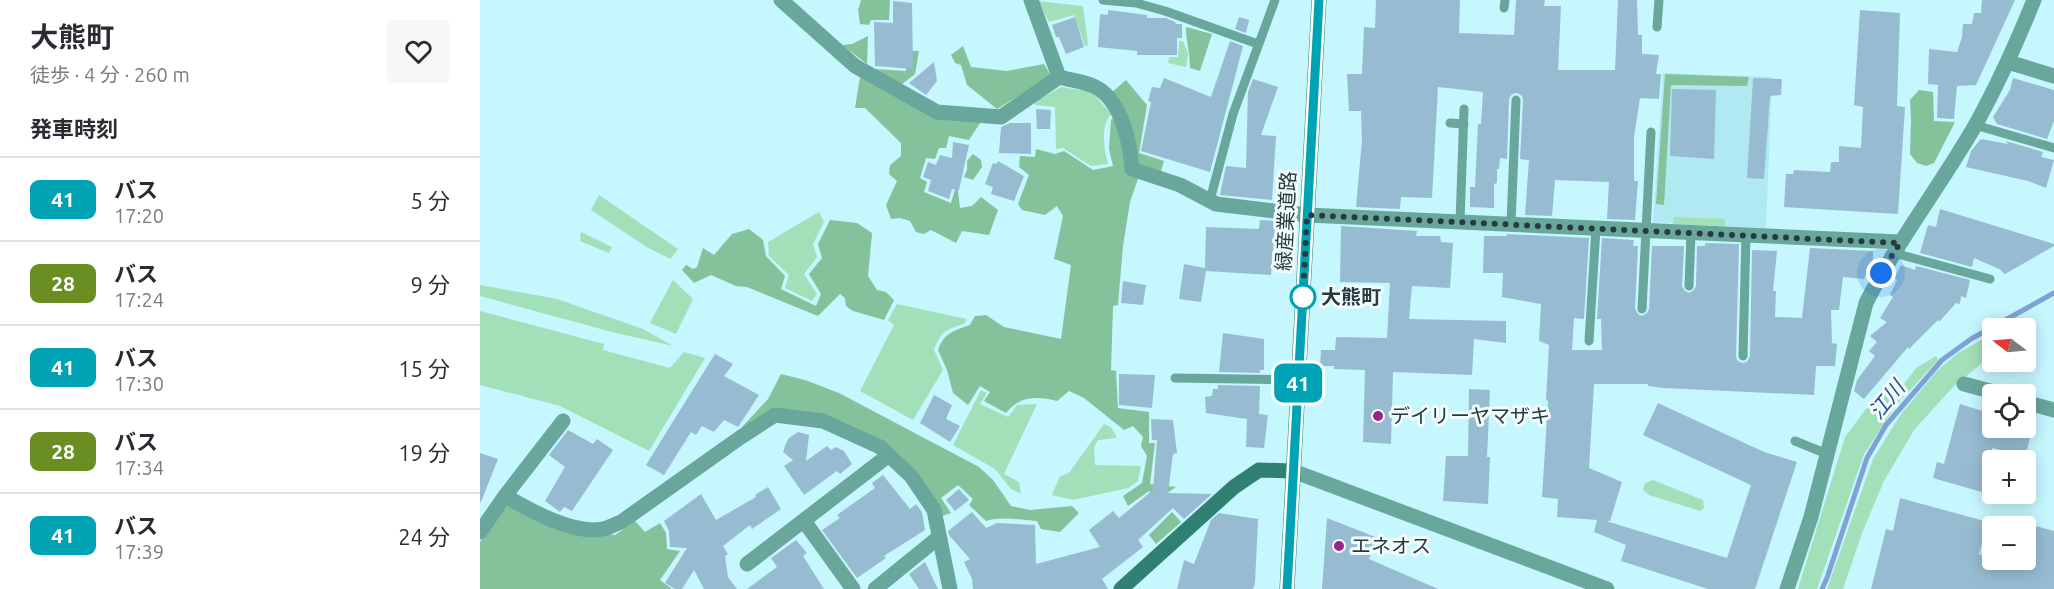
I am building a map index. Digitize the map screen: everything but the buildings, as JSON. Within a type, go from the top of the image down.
[{"type":"main road","name":"緑産業道路","points":[[1287,589],[1319,0]]},
{"type":"main road","points":[[1121,589],[1234,487],[1260,470],[1293,471]]},
{"type":"street","points":[[782,0],[855,66],[937,112],[1001,117],[1059,77],[1093,85],[1104,93],[1118,111],[1130,145],[1132,169],[1180,185],[1216,204],[1307,215],[1746,235],[1897,248]]},
{"type":"street","points":[[1031,0],[1059,77]]},
{"type":"street","points":[[1787,589],[1811,517],[1866,303],[1897,248],[1975,125],[2008,62],[2034,0]]},
{"type":"street","points":[[2008,62],[2054,76]]},
{"type":"street","points":[[1964,384],[1982,389]]},
{"type":"street","points":[[2036,405],[2054,410]]},
{"type":"street","points":[[505,496],[552,521],[581,528],[602,529],[621,522],[741,436],[775,415],[823,421],[880,447],[911,476],[934,510],[950,589]]},
{"type":"street","points":[[480,532],[563,421]]},
{"type":"street","points":[[747,564],[889,455]]},
{"type":"street","points":[[1293,471],[1607,589]]},
{"type":"street","points":[[804,521],[853,589]]},
{"type":"street","points":[[875,589],[939,537]]},
{"type":"lane","points":[[1103,0],[1136,3],[1165,11],[1258,44]]},
{"type":"lane","points":[[1210,200],[1233,114],[1275,0]]},
{"type":"lane","points":[[1657,27],[1659,0]]},
{"type":"lane","points":[[1511,224],[1516,100]]},
{"type":"lane","points":[[1460,222],[1464,109]]},
{"type":"lane","points":[[1450,123],[1464,124]]},
{"type":"lane","points":[[1975,125],[2054,148]]},
{"type":"lane","points":[[1642,309],[1651,132]]},
{"type":"lane","points":[[1589,341],[1596,228]]},
{"type":"lane","points":[[1689,286],[1691,233]]},
{"type":"lane","points":[[1743,356],[1746,235]]},
{"type":"lane","points":[[1897,248],[1990,279]]},
{"type":"lane","points":[[1175,378],[1298,380]]},
{"type":"lane","points":[[1795,441],[1827,453]]},
{"type":"shaded area","points":[[1663,73],[1772,77],[1766,228],[1653,222]]},
{"type":"green space","points":[[861,0],[890,0],[889,20],[871,20],[869,25],[860,24],[858,10]]},
{"type":"green space","points":[[1038,1],[1083,6],[1088,45],[1085,46],[1074,15],[1049,22]]},
{"type":"green space","points":[[1186,27],[1212,34],[1200,71],[1190,68]]},
{"type":"green space","points":[[868,36],[867,64],[842,45],[852,44]]},
{"type":"green space","points":[[1179,41],[1183,41],[1188,53],[1186,67],[1168,63],[1169,57],[1178,57]]},
{"type":"green space","points":[[963,46],[971,67],[1007,71],[1044,64],[1051,76],[997,109],[967,85],[961,65],[955,63],[951,55]]},
{"type":"green space","points":[[908,51],[919,51],[915,74],[901,85],[875,69],[906,71]]},
{"type":"green space","points":[[1665,74],[1749,77],[1747,86],[1671,85],[1664,205],[1656,204]]},
{"type":"green space","points":[[860,77],[871,79],[935,115],[982,120],[969,140],[949,136],[946,148],[939,148],[935,159],[926,158],[920,178],[927,182],[924,192],[951,203],[957,183],[960,208],[972,206],[981,197],[998,210],[989,235],[962,231],[956,243],[931,230],[924,234],[916,232],[910,221],[900,218],[891,219],[886,205],[897,181],[889,174],[890,165],[901,156],[901,143],[865,108],[855,108]]},
{"type":"green space","points":[[1126,80],[1147,105],[1139,153],[1164,161],[1160,174],[1136,166],[1111,93]]},
{"type":"green space","points":[[1061,87],[1092,92],[1111,114],[1104,132],[1108,164],[1091,166],[1063,148],[1056,149],[1055,107],[1035,105],[1034,102]]},
{"type":"green space","points":[[1919,90],[1933,92],[1934,121],[1955,122],[1934,163],[1926,166],[1917,163],[1910,154],[1910,100]]},
{"type":"green space","points":[[1117,114],[1139,176],[1130,202],[1123,246],[1118,305],[1113,306],[1111,370],[1116,371],[1118,408],[1149,412],[1149,443],[1155,443],[1150,484],[1176,487],[1160,498],[1163,505],[1149,491],[1128,506],[1123,496],[1142,483],[1147,456],[1141,446],[1143,437],[1133,426],[1124,430],[1084,398],[1069,391],[1057,401],[1042,398],[1023,400],[1006,413],[984,401],[990,392],[980,386],[968,405],[953,393],[947,370],[938,350],[950,333],[970,325],[975,316],[986,315],[1004,327],[1061,339],[1071,265],[1054,259],[1063,216],[1057,206],[1045,215],[1022,210],[1018,204],[1029,175],[1019,167],[1020,156],[1035,157],[1036,149],[1055,154],[1064,151],[1093,170],[1113,166],[1109,149],[1111,120]]},
{"type":"green space","points":[[973,154],[981,160],[982,167],[973,180],[964,177],[967,161]]},
{"type":"green space","points":[[599,195],[678,249],[670,259],[645,246],[591,210]]},
{"type":"green space","points":[[819,212],[824,222],[813,244],[817,257],[804,274],[817,294],[812,301],[785,288],[789,275],[769,256],[768,242]]},
{"type":"green space","points":[[1674,217],[1725,219],[1725,226],[1673,224]]},
{"type":"green space","points":[[830,220],[857,223],[872,233],[868,276],[877,290],[886,292],[894,300],[884,320],[853,311],[846,306],[845,298],[840,294],[818,316],[711,275],[694,283],[682,270],[686,265],[693,269],[697,267],[703,248],[714,255],[732,234],[749,229],[763,240],[766,256],[785,276],[781,289],[816,306],[821,294],[809,274],[822,258],[818,244]]},
{"type":"green space","points":[[581,232],[612,247],[609,253],[580,241]]},
{"type":"green space","points":[[673,280],[693,299],[676,334],[650,323]]},
{"type":"green space","points":[[480,285],[557,299],[643,329],[673,346],[480,296]]},
{"type":"green space","points":[[897,304],[967,319],[964,324],[941,335],[934,350],[943,370],[913,420],[860,391],[894,325],[888,320]]},
{"type":"green space","points":[[480,311],[604,344],[603,350],[670,368],[684,352],[705,358],[649,451],[560,406],[480,385]]},
{"type":"green space","points":[[1982,340],[1982,363],[1953,387],[1914,430],[1884,481],[1862,533],[1843,589],[1827,589],[1873,459],[1901,414],[1937,371],[1958,353]]},
{"type":"green space","points":[[1936,356],[1938,360],[1896,405],[1864,454],[1817,589],[1798,589],[1845,437],[1882,388],[1898,392],[1916,368]]},
{"type":"green space","points":[[781,374],[839,393],[979,467],[993,480],[1011,506],[1030,510],[1072,506],[1079,513],[1060,532],[1041,529],[1037,521],[1005,519],[986,521],[969,505],[973,499],[958,485],[941,498],[951,513],[942,516],[880,441],[775,410],[743,429],[742,427],[768,399]]},
{"type":"green space","points":[[981,390],[987,393],[980,404],[1008,417],[1017,405],[1037,404],[1004,474],[1019,482],[1021,494],[1011,489],[995,469],[953,445]]},
{"type":"green space","points":[[1104,424],[1111,427],[1117,438],[1098,440],[1094,447],[1095,465],[1141,466],[1138,481],[1128,488],[1073,500],[1052,495],[1060,476],[1069,473]]},
{"type":"green space","points":[[1653,480],[1703,500],[1704,508],[1700,511],[1649,495],[1643,490],[1645,483]]},
{"type":"green space","points":[[509,504],[551,525],[615,535],[635,521],[645,532],[660,523],[666,533],[667,549],[680,551],[660,580],[672,589],[480,589],[480,542]]},
{"type":"green space","points":[[1172,512],[1181,522],[1156,544],[1149,535]]},
{"type":"waterway","name":"江川","points":[[1822,589],[1867,458],[1886,425],[1942,360],[1971,339],[2054,293]]},
{"type":"bus line","name":"41","points":[[1287,589],[1319,0]]},
{"type":"place","name":"大熊町","points":[[1303,297]]},
{"type":"place","name":"デイリーヤマザキ","points":[[1378,416]]},
{"type":"place","name":"エネオス","points":[[1339,546]]},
{"type":"route","points":[[1303,297],[1307,215],[1900,243],[1881,273]]}]
